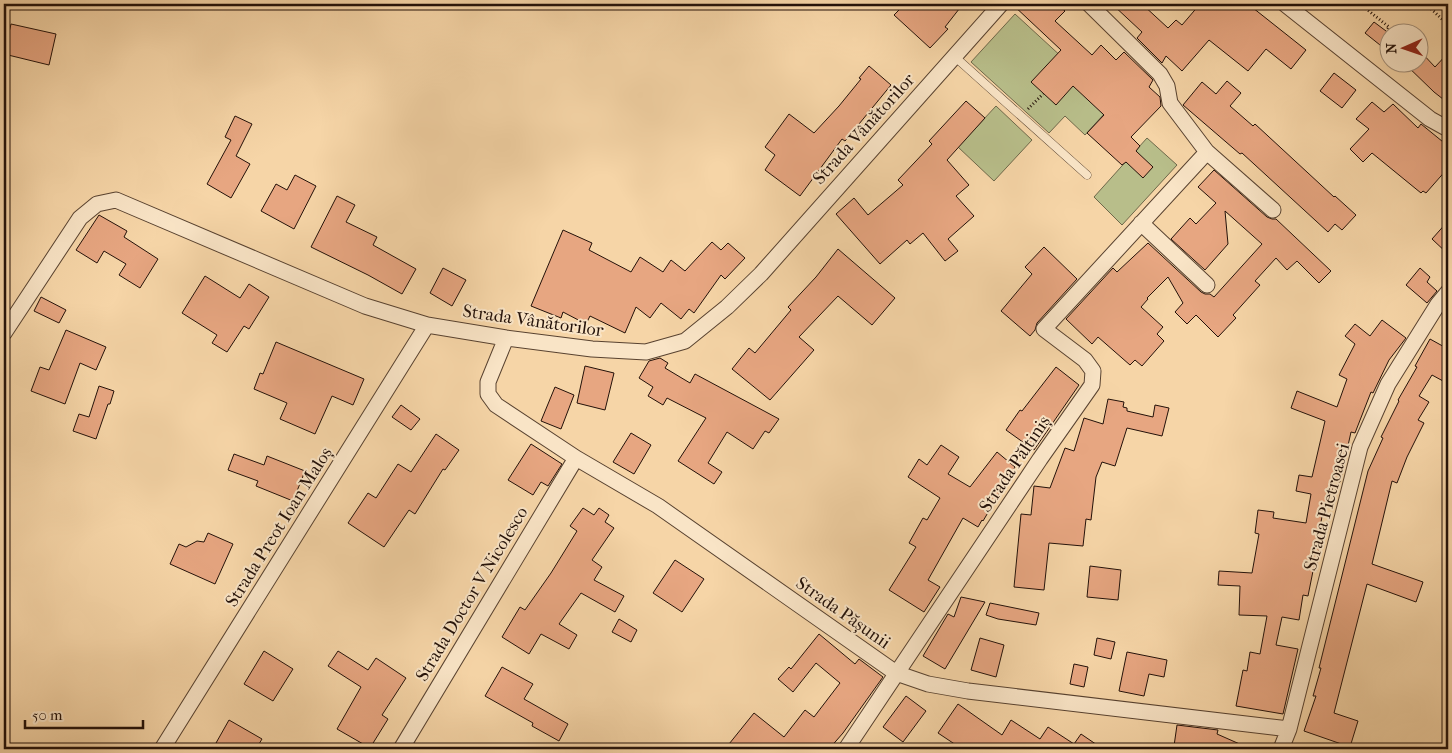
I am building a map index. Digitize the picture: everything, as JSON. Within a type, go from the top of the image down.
[{"type":"street","name":"Strada Vânătorilor","points":[[4,333],[80,218],[97,204],[116,200],[365,306],[427,325],[592,349],[646,352],[684,341],[727,307],[761,274],[1001,4]]},
{"type":"street","points":[[1089,4],[1160,74],[1167,86],[1170,102],[1207,152],[1273,210]]},
{"type":"street","points":[[1284,4],[1430,119],[1448,129]]},
{"type":"street","name":"Strada Păltiniș","points":[[846,749],[1040,459],[1092,385],[1092,371],[1085,360],[1044,329],[1207,152]]},
{"type":"street","points":[[1141,223],[1207,285]]},
{"type":"street","name":"Strada Pietroasei","points":[[1282,749],[1289,729],[1360,448],[1388,384],[1438,304],[1448,292]]},
{"type":"street","name":"Strada Preot Ioan Maloș","points":[[162,749],[427,325]]},
{"type":"street","name":"Strada Pășunii","points":[[506,338],[488,382],[488,394],[496,405],[576,458],[658,506],[896,673],[928,684],[968,691],[1289,729]]},
{"type":"street","name":"Strada Doctor V Nicolesco","points":[[401,749],[576,458]]},
{"type":"lane","points":[[954,56],[1087,175]]},
{"type":"path","points":[[1360,4],[1383,22]]},
{"type":"path","points":[[1420,9],[1425,4],[1444,21]]},
{"type":"path","points":[[1021,116],[1043,94]]},
{"type":"green space","points":[[1015,14],[1113,104],[1085,135],[1065,116],[1049,133],[971,62]]},
{"type":"green space","points":[[996,106],[1032,140],[994,181],[958,147]]},
{"type":"green space","points":[[1147,138],[1177,165],[1122,225],[1094,197]]},
{"type":"building","points":[[905,4],[963,4],[945,27],[948,29],[930,48],[894,15]]},
{"type":"building","points":[[1012,4],[1057,4],[1065,11],[1055,21],[1092,55],[1101,45],[1116,60],[1124,52],[1153,80],[1149,87],[1160,97],[1161,106],[1131,137],[1140,146],[1136,151],[1153,167],[1143,178],[1126,162],[1122,165],[1087,133],[1104,115],[1073,86],[1056,105],[1031,82],[1061,50]]},
{"type":"building","points":[[1112,4],[1142,4],[1168,28],[1176,20],[1182,25],[1200,4],[1248,4],[1306,50],[1291,69],[1266,49],[1248,71],[1209,40],[1182,71],[1166,56],[1162,63],[1137,38],[1142,32]]},
{"type":"building","points":[[1374,22],[1380,26],[1380,45],[1365,33]]},
{"type":"building","points":[[11,24],[56,34],[49,65],[4,54]]},
{"type":"building","points":[[1448,53],[1448,103],[1413,72],[1430,72],[1430,62],[1435,67]]},
{"type":"building","points":[[869,66],[891,85],[860,125],[845,141],[842,139],[800,196],[765,170],[775,155],[765,147],[789,114],[814,133],[839,106]]},
{"type":"building","points":[[1334,73],[1356,90],[1342,108],[1320,91]]},
{"type":"building","points":[[1227,81],[1241,93],[1230,106],[1253,126],[1255,124],[1356,215],[1342,230],[1335,224],[1328,232],[1242,153],[1240,154],[1183,105],[1202,82],[1216,94]]},
{"type":"building","points":[[966,101],[985,118],[947,160],[969,185],[956,196],[974,216],[948,239],[958,251],[945,261],[923,233],[910,244],[907,240],[880,264],[836,214],[854,198],[868,215],[903,185],[898,180],[932,144],[929,141]]},
{"type":"building","points":[[1372,102],[1384,112],[1393,104],[1418,128],[1421,124],[1448,146],[1448,168],[1426,193],[1423,191],[1421,193],[1372,153],[1363,162],[1350,149],[1369,129],[1356,119]]},
{"type":"building","points":[[235,116],[252,124],[236,156],[250,164],[231,198],[207,184],[231,140],[225,137]]},
{"type":"building","points":[[1214,170],[1267,217],[1276,219],[1331,271],[1319,283],[1297,261],[1287,270],[1276,258],[1255,281],[1260,285],[1233,315],[1236,318],[1218,337],[1196,315],[1187,324],[1175,312],[1183,303],[1168,277],[1147,298],[1141,307],[1163,327],[1157,334],[1164,341],[1142,366],[1135,360],[1130,365],[1098,337],[1092,344],[1066,319],[1113,268],[1117,272],[1148,243],[1201,292],[1214,297],[1262,244],[1225,211],[1228,244],[1205,270],[1171,239],[1190,218],[1196,224],[1216,203],[1198,187]]},
{"type":"building","points":[[295,175],[316,186],[294,229],[261,211],[276,184],[287,190]]},
{"type":"building","points":[[337,196],[355,205],[346,222],[377,237],[373,245],[416,269],[402,294],[311,247]]},
{"type":"building","points":[[99,215],[127,231],[124,237],[158,259],[140,288],[119,275],[126,264],[104,251],[97,263],[76,250]]},
{"type":"building","points":[[1448,221],[1448,254],[1432,239]]},
{"type":"building","points":[[563,230],[592,243],[589,250],[631,272],[640,257],[663,272],[671,260],[685,271],[712,242],[721,250],[728,243],[745,258],[725,279],[721,275],[694,313],[689,309],[681,319],[661,303],[650,318],[636,307],[625,333],[590,316],[586,324],[563,312],[561,318],[531,306]]},
{"type":"building","points":[[1044,247],[1077,279],[1037,323],[1035,330],[1030,336],[1001,311],[1032,274],[1025,267]]},
{"type":"building","points":[[838,249],[895,298],[872,325],[838,296],[799,337],[814,350],[770,400],[732,369],[749,348],[755,353],[791,310],[788,307],[816,277]]},
{"type":"building","points":[[443,268],[466,280],[452,306],[430,293]]},
{"type":"building","points":[[1420,268],[1430,277],[1427,282],[1437,291],[1427,303],[1406,285]]},
{"type":"building","points":[[205,276],[240,298],[249,284],[269,297],[249,329],[244,326],[227,352],[212,343],[217,335],[182,313]]},
{"type":"building","points":[[41,297],[66,310],[59,323],[34,311]]},
{"type":"building","points":[[1382,320],[1406,338],[1389,360],[1373,393],[1371,392],[1355,433],[1351,432],[1340,482],[1335,481],[1335,477],[1329,506],[1324,505],[1317,545],[1320,545],[1316,571],[1313,571],[1308,596],[1303,595],[1299,620],[1282,617],[1276,645],[1298,649],[1283,714],[1236,706],[1243,670],[1247,671],[1250,652],[1260,654],[1267,616],[1239,615],[1240,586],[1218,585],[1219,571],[1252,573],[1259,534],[1255,533],[1258,510],[1274,512],[1273,518],[1306,523],[1311,494],[1296,491],[1299,475],[1312,477],[1325,421],[1291,408],[1297,391],[1337,407],[1347,379],[1339,375],[1355,344],[1345,336],[1355,324],[1370,336]]},
{"type":"building","points":[[66,330],[106,347],[96,370],[80,363],[65,404],[31,391],[40,367],[49,370]]},
{"type":"building","points":[[1430,339],[1448,349],[1448,371],[1443,381],[1432,375],[1419,396],[1429,402],[1418,420],[1424,423],[1407,457],[1397,483],[1392,481],[1372,564],[1423,582],[1416,602],[1367,584],[1334,713],[1358,721],[1350,747],[1304,731],[1316,696],[1313,696],[1321,668],[1319,668],[1368,471],[1398,400]]},
{"type":"building","points":[[276,342],[364,379],[353,405],[332,396],[315,434],[280,419],[287,403],[254,389],[260,373],[263,374]]},
{"type":"building","points":[[660,358],[668,363],[665,368],[690,383],[695,374],[779,419],[769,433],[765,431],[753,449],[727,432],[708,463],[722,472],[714,484],[678,461],[706,418],[667,398],[663,405],[648,396],[653,387],[639,378],[649,361]]},
{"type":"building","points":[[585,366],[614,373],[605,410],[577,403]]},
{"type":"building","points":[[1056,367],[1079,385],[1034,450],[1006,430]]},
{"type":"building","points":[[99,386],[114,391],[96,439],[73,431],[79,414],[89,417]]},
{"type":"building","points":[[555,387],[574,395],[561,429],[541,421]]},
{"type":"building","points":[[1108,399],[1124,402],[1123,407],[1127,408],[1127,411],[1153,417],[1155,405],[1169,408],[1162,436],[1127,428],[1115,466],[1102,462],[1096,477],[1091,520],[1086,519],[1083,546],[1049,543],[1044,590],[1014,587],[1021,514],[1031,515],[1034,486],[1050,488],[1065,448],[1074,451],[1084,418],[1103,424]]},
{"type":"building","points":[[401,405],[420,419],[411,430],[392,417]]},
{"type":"building","points":[[631,433],[651,445],[634,474],[613,462]]},
{"type":"building","points":[[436,434],[459,450],[445,470],[443,469],[415,514],[409,510],[384,547],[348,523],[368,493],[376,498],[398,464],[411,472]]},
{"type":"building","points":[[531,444],[562,464],[548,486],[541,482],[533,495],[508,480]]},
{"type":"building","points":[[941,445],[959,457],[948,474],[970,487],[997,452],[1015,467],[978,527],[963,518],[928,580],[940,587],[924,612],[889,590],[916,547],[909,543],[923,518],[927,520],[940,498],[908,477],[919,459],[927,465]]},
{"type":"building","points":[[234,454],[264,465],[267,456],[305,471],[293,501],[256,486],[258,481],[228,470]]},
{"type":"building","points":[[583,508],[594,515],[599,508],[609,515],[605,522],[614,528],[592,560],[602,567],[594,580],[624,596],[615,612],[581,593],[559,624],[577,635],[569,649],[541,634],[529,654],[502,637],[520,607],[525,610],[551,573],[577,531],[570,526]]},
{"type":"building","points":[[208,533],[233,544],[215,584],[170,564],[179,544],[186,547],[197,541],[204,542]]},
{"type":"building","points":[[675,560],[704,579],[682,612],[653,593]]},
{"type":"building","points":[[1090,566],[1121,570],[1118,600],[1087,597]]},
{"type":"building","points":[[961,597],[985,602],[945,669],[923,656],[948,614],[954,617]]},
{"type":"building","points":[[990,603],[1039,613],[1036,625],[998,619],[986,615]]},
{"type":"building","points":[[619,619],[637,630],[631,642],[612,632]]},
{"type":"building","points":[[819,634],[855,664],[859,659],[883,677],[843,733],[829,749],[725,749],[754,713],[784,737],[805,710],[814,717],[840,683],[816,663],[793,692],[778,679],[789,667],[791,669]]},
{"type":"building","points":[[980,638],[1004,645],[996,677],[971,670]]},
{"type":"building","points":[[1097,638],[1115,642],[1111,659],[1094,655]]},
{"type":"building","points":[[264,651],[293,669],[273,701],[244,684]]},
{"type":"building","points":[[338,651],[368,670],[376,658],[406,678],[382,715],[388,719],[370,748],[337,729],[361,687],[328,666]]},
{"type":"building","points":[[1127,652],[1167,660],[1164,677],[1149,674],[1144,696],[1119,691]]},
{"type":"building","points":[[1074,664],[1088,667],[1084,687],[1070,684]]},
{"type":"building","points":[[502,667],[533,684],[524,699],[568,724],[559,741],[532,726],[533,723],[485,696]]},
{"type":"building","points":[[906,696],[926,711],[903,742],[883,727]]},
{"type":"building","points":[[958,704],[1002,735],[1011,720],[1040,739],[1048,727],[1074,744],[1081,734],[1103,749],[962,749],[938,733]]},
{"type":"building","points":[[229,720],[262,739],[256,749],[227,749],[216,743]]},
{"type":"building","points":[[1177,725],[1218,730],[1217,734],[1251,749],[1200,749],[1174,746]]}]
